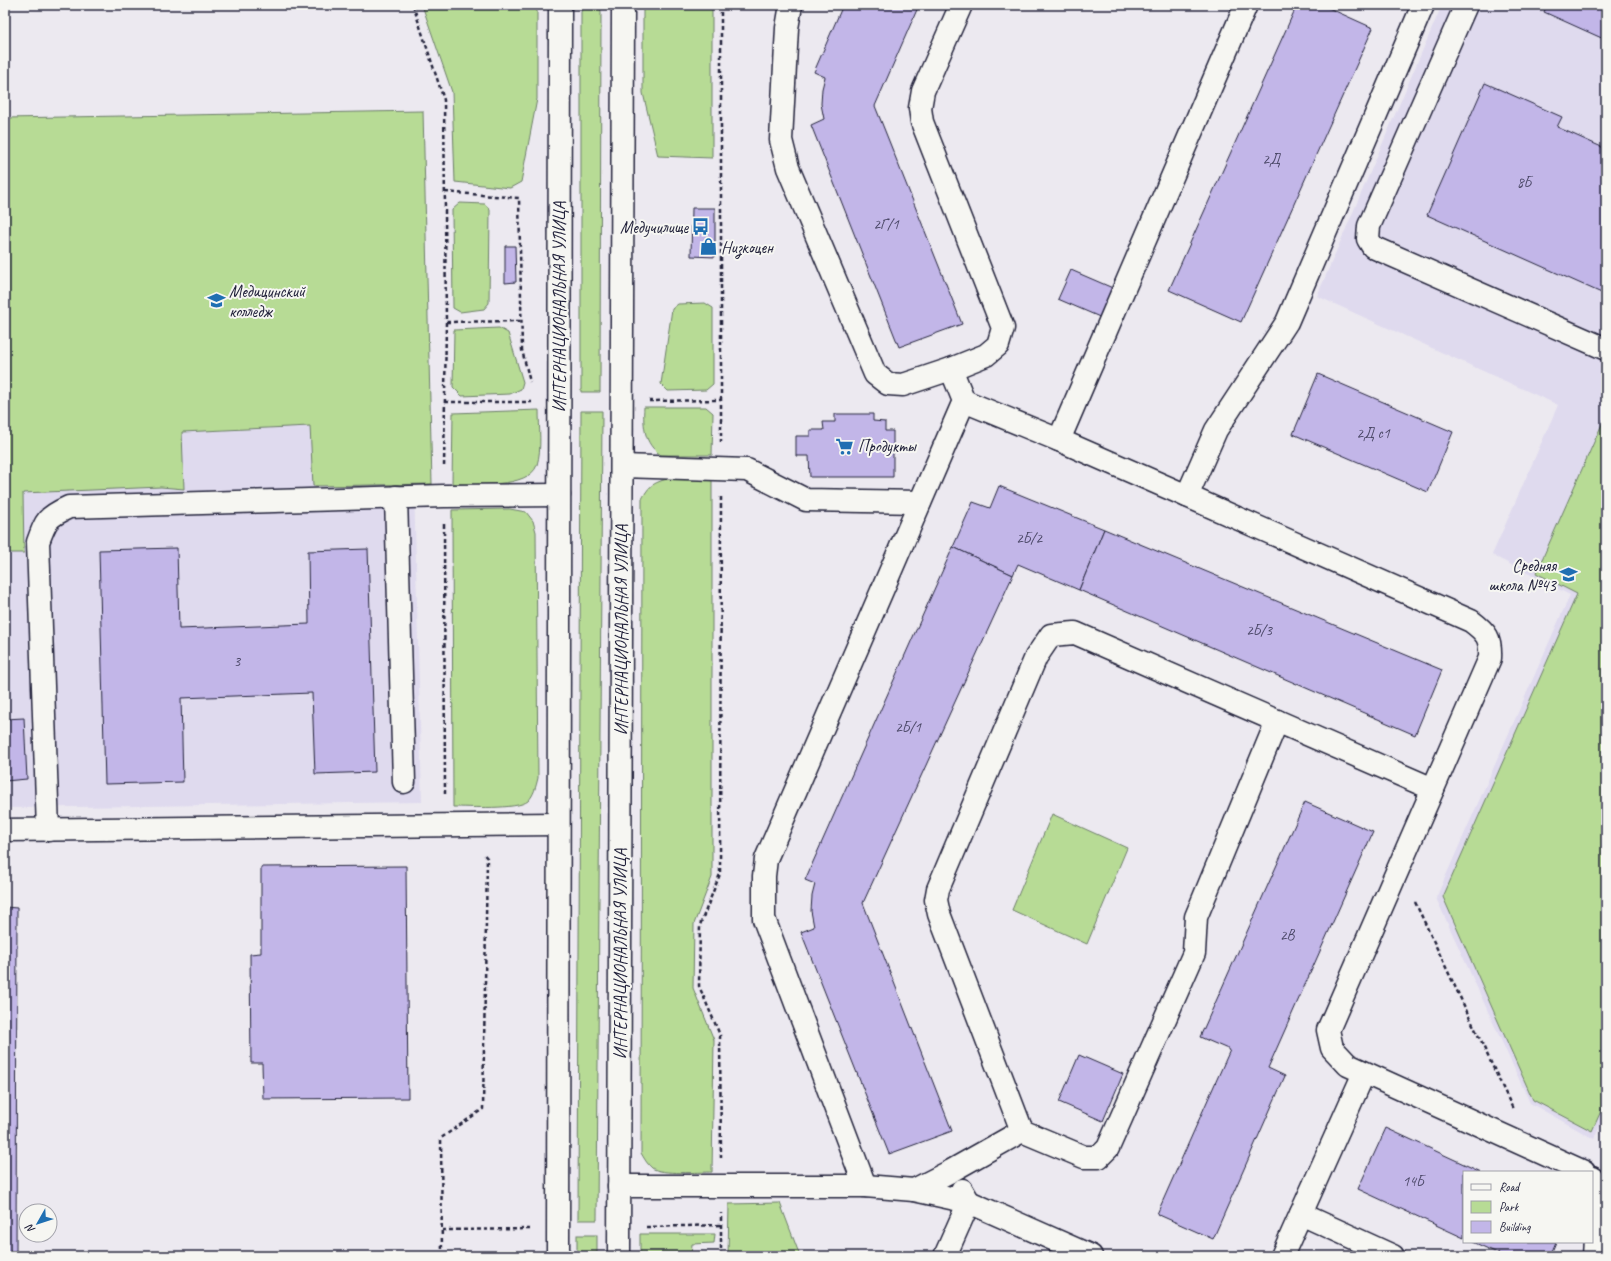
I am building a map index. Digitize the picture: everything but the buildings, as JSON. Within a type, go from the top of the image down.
[{"type":"main road","name":"ИНТЕРНАЦИОНАЛЬНАЯ УЛИЦА","points":[[558,1256],[560,5]]},
{"type":"main road","name":"ИНТЕРНАЦИОНАЛЬНАЯ УЛИЦА","points":[[620,1256],[623,5]]},
{"type":"main road","points":[[791,5],[787,28],[781,140],[788,168],[875,374],[888,384],[903,385],[952,369],[986,355],[998,345],[1003,328],[922,122],[920,108],[923,91],[961,5]]},
{"type":"main road","points":[[1059,440],[1246,5]]},
{"type":"main road","points":[[1187,496],[1216,430],[1287,322],[1423,5]]},
{"type":"main road","points":[[1466,5],[1369,226],[1368,239],[1373,247],[1606,349]]},
{"type":"main road","points":[[865,1186],[764,919],[764,876],[766,859],[964,401],[952,369]]},
{"type":"main road","points":[[964,401],[1059,440],[1471,621],[1486,632],[1490,645],[1490,658],[1328,1030],[1332,1048],[1348,1065],[1582,1171]]},
{"type":"main road","points":[[622,466],[747,470],[806,500],[920,502]]},
{"type":"main road","points":[[48,830],[38,542],[45,523],[56,513],[69,507],[396,497],[559,495]]},
{"type":"main road","points":[[396,497],[404,782]]},
{"type":"main road","points":[[1277,721],[1196,917],[1194,953],[1108,1148],[1099,1157],[1084,1157],[1022,1131],[939,914],[936,900],[938,888],[1036,657],[1051,635],[1075,632],[1433,789]]},
{"type":"main road","points":[[5,830],[558,824]]},
{"type":"main road","points":[[1282,1256],[1364,1073]]},
{"type":"main road","points":[[914,1190],[1022,1131]]},
{"type":"main road","points":[[951,1171],[969,1202]]},
{"type":"main road","points":[[1593,1180],[1598,1191],[1594,1256]]},
{"type":"main road","points":[[619,1186],[865,1186],[914,1190],[969,1202],[1091,1256]]},
{"type":"main road","points":[[945,1256],[969,1202]]},
{"type":"main road","points":[[1301,1214],[1393,1256]]},
{"type":"path","points":[[413,5],[444,100],[446,322],[444,496],[445,809],[488,858],[483,1109],[441,1138],[442,1256]]},
{"type":"path","points":[[720,5],[720,874],[700,925],[699,986],[720,1035],[721,1256]]},
{"type":"path","points":[[445,192],[519,198],[520,321],[522,350],[531,387]]},
{"type":"path","points":[[446,322],[520,321]]},
{"type":"path","points":[[1399,868],[1532,1149]]},
{"type":"shaded area","name":"Средняя школа №43","points":[[1442,5],[1606,5],[1606,1113],[1594,1139],[1530,1103],[1436,898],[1570,595],[1492,555],[1558,405],[1317,296]]},
{"type":"shaded area","name":"Медицинский колледж","points":[[423,111],[432,484],[414,485],[422,802],[5,808],[5,118]]},
{"type":"green space","points":[[422,5],[537,5],[537,99],[521,182],[510,188],[455,182],[452,92]]},
{"type":"green space","points":[[584,5],[598,5],[600,6],[601,12],[600,392],[581,392],[581,12]]},
{"type":"green space","points":[[643,5],[712,5],[712,158],[658,156],[643,93]]},
{"type":"green space","points":[[423,111],[432,484],[313,486],[310,426],[182,432],[184,489],[161,487],[23,493],[24,553],[5,553],[5,118]]},
{"type":"green space","points":[[460,203],[485,204],[490,210],[489,303],[484,309],[460,312],[453,308],[452,210]]},
{"type":"green space","points":[[705,303],[713,308],[713,384],[706,390],[668,391],[661,384],[672,309],[678,304]]},
{"type":"green space","points":[[499,328],[508,333],[523,382],[521,389],[510,394],[462,396],[453,387],[454,330]]},
{"type":"green space","points":[[644,407],[706,407],[713,413],[712,455],[661,455],[655,451],[648,440],[644,428]]},
{"type":"green space","points":[[539,410],[539,458],[532,473],[512,482],[499,484],[452,484],[453,413]]},
{"type":"green space","points":[[581,411],[602,411],[597,1220],[578,1220]]},
{"type":"green space","points":[[1606,415],[1606,1100],[1592,1131],[1533,1100],[1443,897],[1577,594],[1536,573]]},
{"type":"green space","points":[[670,478],[712,480],[712,877],[694,924],[693,988],[714,1040],[712,1172],[690,1173],[663,1172],[652,1168],[641,1153],[642,499],[650,487],[660,481]]},
{"type":"green space","points":[[510,509],[526,512],[533,521],[536,532],[538,778],[532,796],[528,801],[522,804],[504,807],[453,807],[452,510]]},
{"type":"green space","points":[[1052,814],[1127,848],[1087,944],[1012,910]]},
{"type":"green space","points":[[780,1203],[800,1256],[728,1256],[729,1204]]},
{"type":"green space","points":[[640,1234],[715,1234],[714,1243],[692,1244],[691,1256],[640,1256]]},
{"type":"green space","points":[[577,1235],[597,1235],[597,1256],[577,1256]]},
{"type":"place","name":"Медучилище","points":[[701,227]]},
{"type":"place","name":"Низкоцен","points":[[708,247]]},
{"type":"place","name":"Медицинский колледж","points":[[216,301]]},
{"type":"place","name":"Продукты","points":[[845,446]]},
{"type":"place","name":"Средняя школа №43","points":[[1569,575]]}]
